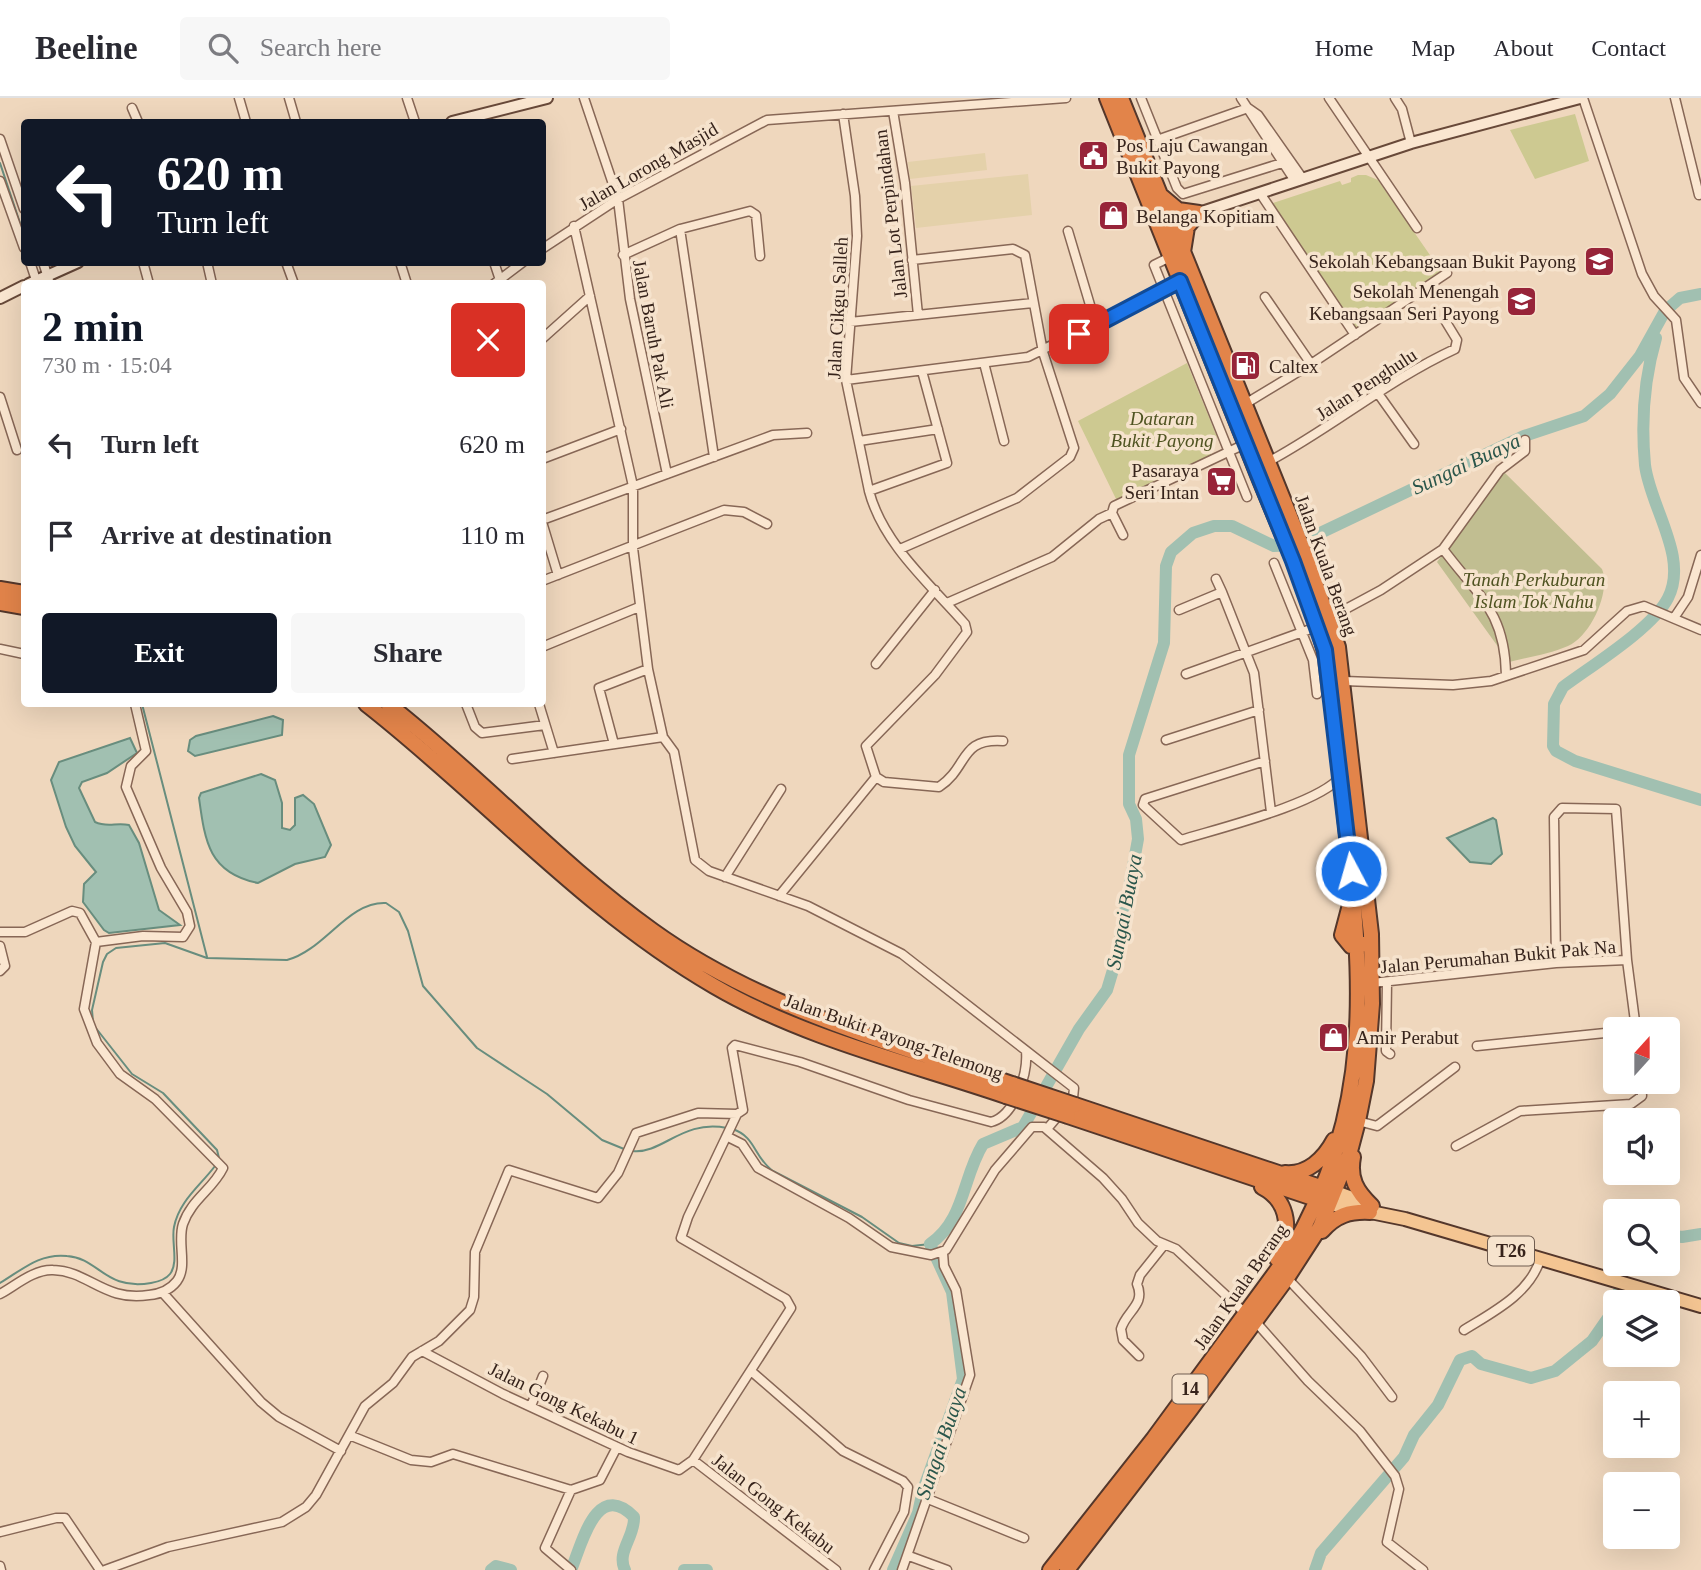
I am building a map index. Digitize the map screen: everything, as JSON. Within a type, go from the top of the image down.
[{"type":"highway","name":"Jalan Kuala Berang","points":[[1107,98],[1245,404],[1268,463],[1283,519]]},
{"type":"highway","name":"Jalan Kuala Berang","points":[[1121,98],[1157,191],[1177,256],[1180,281],[1245,444],[1283,519],[1299,559],[1331,682],[1358,946],[1357,1055],[1352,1119]]},
{"type":"highway","points":[[1157,191],[1178,210],[1199,213]]},
{"type":"highway","points":[[1177,256],[1187,227],[1199,213]]},
{"type":"highway","points":[[0,589],[21,592]]},
{"type":"highway","points":[[0,603],[21,606]]},
{"type":"highway","name":"Jalan Kuala Berang","points":[[1050,1570],[1250,1317],[1287,1278],[1308,1249],[1366,1081],[1379,1004],[1379,982],[1371,934],[1344,681],[1317,625]]},
{"type":"highway","name":"Jalan Bukit Payong-Telemong","points":[[370,707],[400,730],[583,895],[647,944],[716,987],[822,1034],[1276,1172],[1327,1196]]},
{"type":"highway","name":"Jalan Bukit Payong-Telemong","points":[[391,707],[592,885],[654,933],[723,976],[827,1022],[1009,1090]]},
{"type":"highway","points":[[1358,946],[1365,944],[1371,934]]},
{"type":"highway","name":"Jalan Bukit Payong-Telemong","points":[[1072,1110],[1200,1161],[1327,1196]]},
{"type":"highway","points":[[1276,1172],[1303,1171],[1317,1163],[1352,1119]]},
{"type":"highway","points":[[1308,1249],[1338,1217],[1371,1209],[1352,1180],[1352,1119]]},
{"type":"highway","points":[[1200,1161],[1269,1191],[1283,1208],[1286,1240],[1255,1301]]},
{"type":"highway","name":"Jalan Kuala Berang","points":[[1067,1570],[1138,1480],[1250,1317],[1255,1301],[1327,1196]]},
{"type":"main road","points":[[1199,213],[1411,143],[1582,98]]},
{"type":"main road","points":[[463,119],[540,99]]},
{"type":"main road","points":[[41,280],[70,266]]},
{"type":"main road","points":[[0,298],[21,289]]},
{"type":"main road","points":[[1327,1196],[1371,1209]]},
{"type":"main road","name":"T26","points":[[1371,1209],[1701,1306]]},
{"type":"street","points":[[239,98],[245,119]]},
{"type":"street","points":[[289,98],[295,119]]},
{"type":"street","points":[[407,98],[414,119]]},
{"type":"street","name":"Jalan Baruh Pak Ali","points":[[584,98],[618,199],[623,255],[667,474]]},
{"type":"street","name":"Jalan Lorong Masjid","points":[[546,246],[618,199],[753,125],[774,119],[1066,98]]},
{"type":"street","points":[[1140,98],[1177,188],[1183,194],[1282,163]]},
{"type":"street","points":[[1241,98],[1282,163],[1299,180]]},
{"type":"street","points":[[1329,98],[1417,228]]},
{"type":"street","points":[[1395,98],[1405,118],[1411,143]]},
{"type":"street","points":[[1582,98],[1642,274],[1658,300],[1674,317],[1684,378],[1701,402]]},
{"type":"street","points":[[1675,98],[1699,195]]},
{"type":"street","points":[[132,108],[137,119]]},
{"type":"street","points":[[1157,140],[1248,108]]},
{"type":"street","points":[[1248,108],[1258,115],[1299,180]]},
{"type":"street","name":"Jalan Lot Perpindahan","points":[[893,111],[905,183],[918,314]]},
{"type":"street","name":"Jalan Cikgu Salleh","points":[[843,114],[855,196],[857,236],[846,380],[873,509],[900,550],[965,624],[965,636],[935,675],[866,746],[876,777]]},
{"type":"street","points":[[0,139],[21,200]]},
{"type":"street","points":[[0,181],[21,240]]},
{"type":"street","points":[[1260,193],[1355,335]]},
{"type":"street","points":[[623,255],[680,229],[754,212],[760,256]]},
{"type":"street","points":[[574,226],[633,486],[633,548],[648,669],[663,737],[674,752],[695,860],[702,868],[827,915],[902,954],[1073,1088],[1074,1095],[1047,1129]]},
{"type":"street","points":[[680,229],[714,457]]},
{"type":"street","points":[[1068,231],[1096,325]]},
{"type":"street","points":[[900,550],[1017,498],[1072,454],[1074,444],[1044,352],[1026,258],[1017,249],[912,260]]},
{"type":"street","points":[[1177,256],[1154,265],[1247,497]]},
{"type":"street","points":[[498,280],[518,266]]},
{"type":"street","points":[[1245,404],[1311,364],[1447,272]]},
{"type":"street","points":[[846,380],[1028,357],[1044,352],[1180,281]]},
{"type":"street","points":[[546,335],[590,296]]},
{"type":"street","points":[[1265,297],[1311,364]]},
{"type":"street","points":[[850,322],[1033,303]]},
{"type":"street","name":"Jalan Penghulu","points":[[1268,463],[1311,439],[1377,392],[1455,349],[1457,340],[1446,322]]},
{"type":"street","points":[[1192,359],[1208,351]]},
{"type":"street","points":[[984,363],[1004,441]]},
{"type":"street","points":[[869,491],[947,463],[922,371]]},
{"type":"street","points":[[1377,392],[1413,444]]},
{"type":"street","points":[[0,397],[17,450]]},
{"type":"street","points":[[546,457],[621,429]]},
{"type":"street","points":[[859,441],[937,429]]},
{"type":"street","points":[[546,519],[773,435],[807,433]]},
{"type":"street","points":[[1186,674],[1317,625],[1381,590],[1443,549],[1500,470],[1525,451],[1525,440]]},
{"type":"street","points":[[1123,535],[1112,513],[1114,506],[1245,444]]},
{"type":"street","points":[[546,580],[633,548],[724,510],[744,512],[767,524]]},
{"type":"street","points":[[947,603],[1052,557],[1098,519],[1112,513]]},
{"type":"street","points":[[546,534],[558,575]]},
{"type":"street","points":[[1443,549],[1486,600],[1498,621],[1506,675]]},
{"type":"street","points":[[1672,617],[1688,597],[1701,558]]},
{"type":"street","points":[[1274,563],[1317,625],[1313,660],[1317,694]]},
{"type":"street","points":[[1216,579],[1254,673],[1271,811]]},
{"type":"street","points":[[876,664],[935,590]]},
{"type":"street","points":[[1179,610],[1222,592]]},
{"type":"street","points":[[546,645],[639,607]]},
{"type":"street","points":[[1344,681],[1465,685],[1506,675],[1584,650],[1634,607],[1650,607],[1701,630]]},
{"type":"street","points":[[0,649],[21,652]]},
{"type":"street","points":[[614,744],[599,688],[648,669]]},
{"type":"street","points":[[96,942],[143,936],[184,937],[190,926],[187,912],[161,868],[126,787],[132,764],[146,751],[136,707]]},
{"type":"street","points":[[467,707],[475,727],[486,734],[545,725]]},
{"type":"street","points":[[540,707],[554,753]]},
{"type":"street","points":[[1166,740],[1259,710]]},
{"type":"street","points":[[512,759],[663,737]]},
{"type":"street","points":[[779,896],[876,777],[884,782],[939,787],[956,771],[976,744],[983,740],[1003,741]]},
{"type":"street","points":[[1265,761],[1145,799],[1143,805],[1181,841],[1271,811],[1328,787],[1341,776]]},
{"type":"street","points":[[725,877],[781,789]]},
{"type":"street","points":[[1556,962],[1554,817],[1562,808],[1616,809],[1627,960],[1634,1017]]},
{"type":"street","points":[[0,932],[25,932],[74,911],[80,914],[96,942],[84,1009],[97,1043],[120,1074],[155,1100],[223,1166],[223,1171],[189,1210],[180,1239],[181,1272],[176,1283],[163,1293],[118,1296],[53,1270],[35,1274],[0,1294]]},
{"type":"street","points":[[0,946],[5,968],[0,971]]},
{"type":"street","name":"Jalan Perumahan Bukit Pak Na","points":[[1379,982],[1556,962],[1627,960]]},
{"type":"street","points":[[1379,1004],[1385,1051],[1390,1054]]},
{"type":"street","points":[[1477,1046],[1603,1033]]},
{"type":"street","points":[[693,1460],[789,1313],[790,1302],[681,1238],[704,1181],[743,1107],[732,1048],[735,1045],[992,1122],[1003,1117],[1023,1079],[1026,1051]]},
{"type":"street","points":[[1352,1119],[1377,1126],[1455,1067]]},
{"type":"street","points":[[1456,1146],[1520,1111],[1631,1104],[1642,1094]]},
{"type":"street","points":[[105,1570],[168,1547],[282,1522],[306,1507],[365,1406],[393,1383],[412,1357],[439,1341],[470,1310],[474,1297],[475,1252],[509,1170],[597,1198],[611,1186],[636,1133],[698,1113],[736,1117]]},
{"type":"street","points":[[937,1254],[1015,1144],[1032,1127],[1047,1129],[1103,1178],[1122,1199],[1138,1223],[1164,1245],[1176,1249],[1250,1317],[1308,1381],[1360,1431],[1395,1476],[1399,1489],[1387,1542],[1423,1570]]},
{"type":"street","points":[[729,1136],[743,1144],[758,1168],[849,1217],[891,1247],[937,1254]]},
{"type":"street","points":[[1139,1356],[1123,1340],[1121,1329],[1138,1304],[1141,1293],[1137,1280],[1164,1245]]},
{"type":"street","points":[[902,1570],[970,1375],[957,1290],[937,1254]]},
{"type":"street","points":[[1464,1330],[1519,1292],[1534,1275],[1540,1260]]},
{"type":"street","points":[[1287,1278],[1361,1356],[1392,1397]]},
{"type":"street","points":[[163,1293],[261,1402],[279,1417],[341,1451]]},
{"type":"street","name":"Jalan Gong Kekabu 1","points":[[422,1350],[617,1447],[676,1469],[682,1469],[693,1460]]},
{"type":"street","points":[[751,1371],[833,1444],[903,1481],[908,1488],[905,1512],[874,1570]]},
{"type":"street","points":[[531,1406],[543,1376]]},
{"type":"street","points":[[349,1435],[411,1460],[431,1462],[453,1454],[571,1490],[600,1480],[617,1447]]},
{"type":"street","name":"Jalan Gong Kekabu","points":[[693,1460],[836,1570]]},
{"type":"street","points":[[568,1569],[545,1548],[571,1490]]},
{"type":"street","points":[[928,1499],[1024,1538]]},
{"type":"street","points":[[0,1532],[65,1518],[100,1570]]},
{"type":"street","points":[[909,1556],[947,1570]]},
{"type":"shaded area","points":[[985,153],[987,170],[910,179],[908,162]]},
{"type":"shaded area","points":[[1028,174],[1032,215],[916,228],[911,186]]},
{"type":"shaded area","points":[[273,716],[283,720],[282,735],[195,756],[188,751],[190,740],[196,736]]},
{"type":"shaded area","points":[[130,738],[137,753],[107,773],[82,782],[79,788],[95,822],[104,825],[129,825],[139,843],[159,910],[180,925],[109,933],[83,902],[84,884],[96,872],[75,846],[51,780],[59,762]]},
{"type":"shaded area","points":[[261,774],[275,780],[282,803],[282,828],[290,830],[295,825],[295,798],[303,795],[314,804],[331,845],[325,857],[295,864],[258,883],[229,872],[212,853],[207,842],[199,798],[201,793]]},
{"type":"shaded area","points":[[1493,818],[1496,820],[1502,854],[1491,864],[1470,862],[1447,838]]},
{"type":"green space","points":[[1575,114],[1589,161],[1535,179],[1510,130]]},
{"type":"green space","points":[[1358,175],[1378,180],[1441,271],[1356,329],[1273,203],[1340,181],[1342,185],[1351,182],[1351,178]]},
{"type":"green space","name":"Dataran Bukit Payong","points":[[1187,363],[1217,437],[1210,457],[1117,501],[1078,421]]},
{"type":"green space","name":"Tanah Perkuburan Islam Tok Nahu","points":[[1504,472],[1602,569],[1604,578],[1604,589],[1597,612],[1576,641],[1554,651],[1509,662],[1437,562]]},
{"type":"waterway","points":[[0,163],[21,226]]},
{"type":"waterway","name":"Sungai Buaya","points":[[893,1570],[918,1513],[923,1490],[963,1379],[952,1292],[930,1244],[941,1234],[957,1211],[983,1144],[1023,1127],[1079,1029],[1107,990],[1116,960],[1138,839],[1136,819],[1129,804],[1129,755],[1164,643],[1166,566],[1171,552],[1193,533],[1214,526],[1232,526],[1274,546],[1295,545],[1524,436],[1584,416],[1610,394],[1640,356],[1665,311],[1680,298],[1701,294]]},
{"type":"waterway","points":[[1656,338],[1646,385],[1645,465],[1671,549],[1673,582],[1668,598],[1649,622],[1563,687],[1554,704],[1553,746],[1556,751],[1575,761],[1701,800]]},
{"type":"waterway","points":[[143,707],[207,957]]},
{"type":"waterway","points":[[93,1022],[92,1010],[103,962],[107,954],[116,948],[165,943],[207,958],[287,960],[313,947],[360,910],[372,904],[386,903],[399,912],[408,931],[423,986],[477,1048],[547,1094],[602,1140],[624,1149]]},
{"type":"waterway","points":[[95,1027],[132,1074],[163,1093],[217,1150],[219,1158]]},
{"type":"waterway","points":[[633,1151],[644,1151],[698,1128],[727,1128]]},
{"type":"waterway","points":[[732,1129],[751,1142],[762,1160],[773,1171],[862,1217],[899,1243],[912,1246],[930,1244]]},
{"type":"waterway","points":[[0,1283],[31,1263],[57,1256],[78,1258],[123,1282],[151,1283],[164,1279],[173,1269],[173,1233],[180,1209],[215,1166]]},
{"type":"waterway","points":[[1680,1237],[1701,1234]]},
{"type":"waterway","points":[[1619,1290],[1622,1276]]},
{"type":"waterway","points":[[1315,1570],[1321,1553],[1404,1457],[1414,1435],[1438,1405],[1460,1360],[1472,1356],[1481,1364],[1531,1378],[1555,1371],[1592,1341],[1603,1325]]},
{"type":"waterway","name":"Sungai Buaya","points":[[571,1570],[592,1520],[600,1510],[610,1506],[621,1507],[634,1517],[624,1551],[625,1570]]},
{"type":"waterway","name":"Sungai Buaya","points":[[491,1570],[496,1566],[511,1570]]},
{"type":"waterway","name":"Sungai Buaya","points":[[684,1570],[707,1570]]},
{"type":"place","name":"Pos Laju Cawangan Bukit Payong","points":[[1093,156]]},
{"type":"place","name":"Belanga Kopitiam","points":[[1113,216]]},
{"type":"place","name":"Sekolah Kebangsaan Bukit Payong","points":[[1599,261]]},
{"type":"place","name":"Sekolah Menengah Kebangsaan Seri Payong","points":[[1522,302]]},
{"type":"place","name":"Caltex","points":[[1246,366]]},
{"type":"place","name":"Pasaraya Seri Intan","points":[[1222,481]]},
{"type":"place","name":"Amir Perabut","points":[[1333,1037]]},
{"type":"route","points":[[1079,334],[1180,281],[1317,622],[1331,682],[1351,871]]}]
